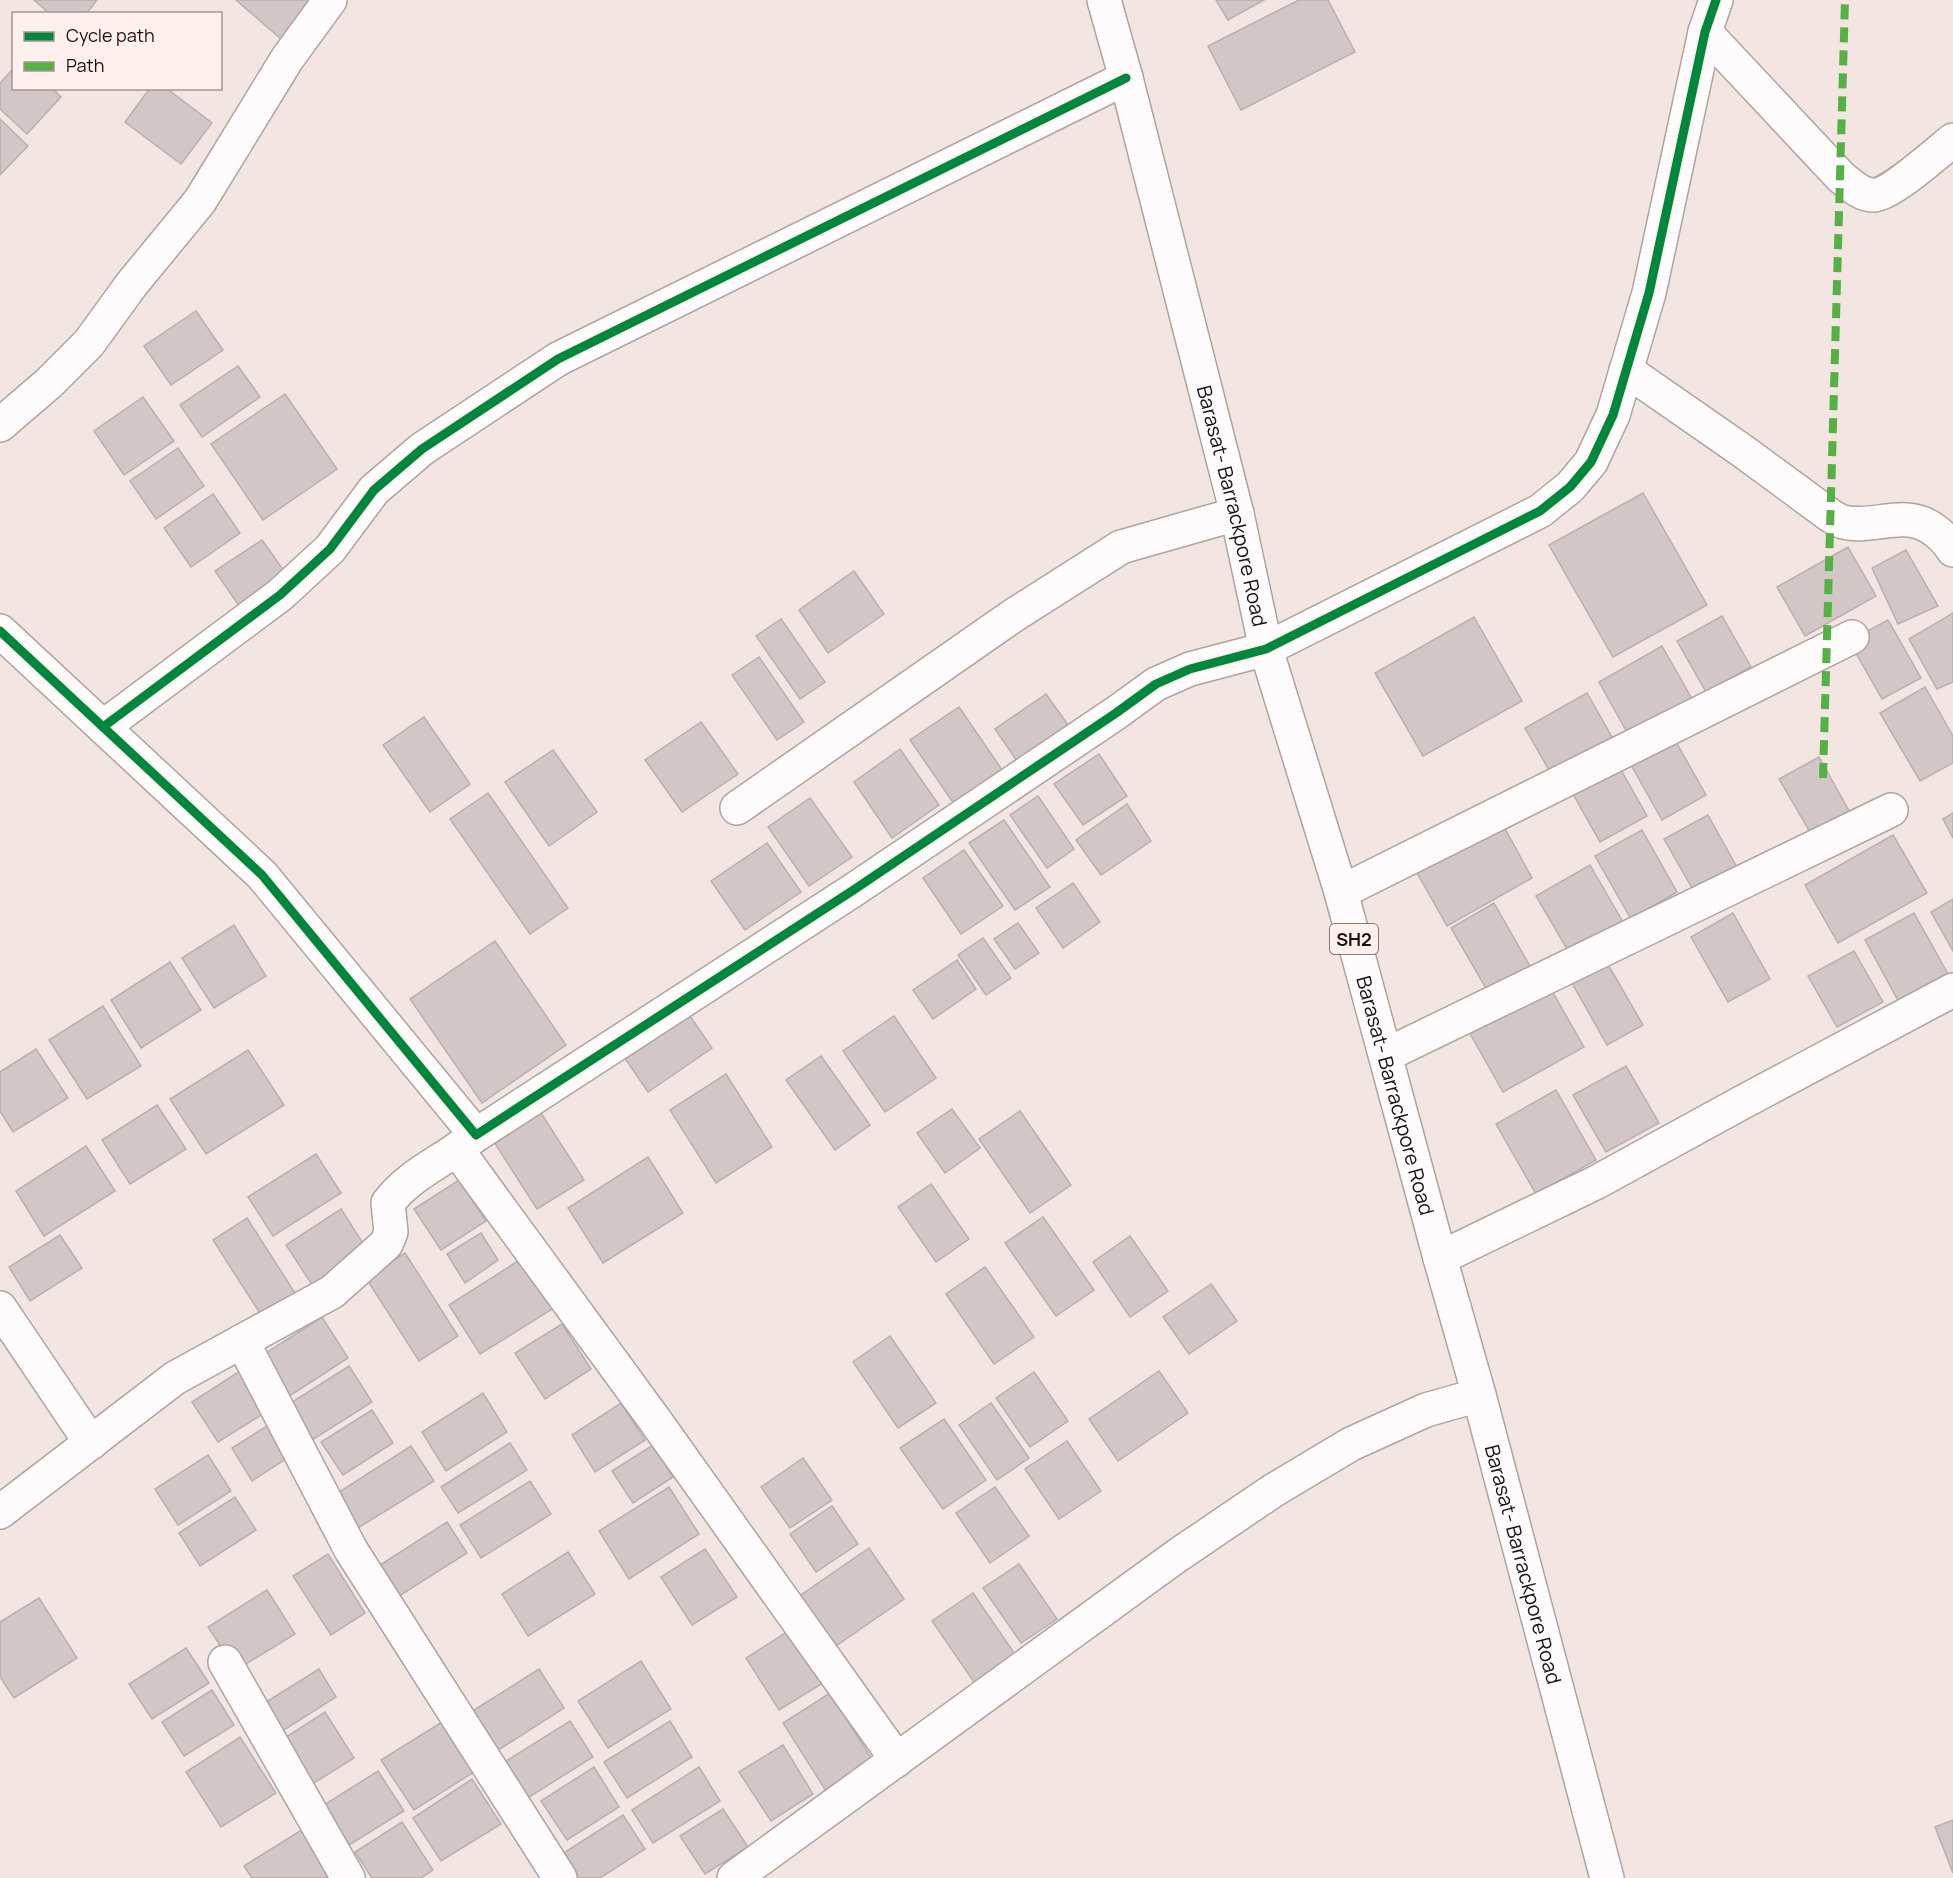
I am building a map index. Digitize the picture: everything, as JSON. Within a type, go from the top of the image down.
[{"type":"street","points":[[0,425],[49,383],[89,343],[131,285],[200,201],[287,59],[330,0]]},
{"type":"street","name":"Barasat- Barrackpore Road","points":[[1104,0],[1237,514],[1266,649],[1341,892],[1479,1395],[1607,1878]]},
{"type":"street","points":[[0,1512],[175,1378],[333,1292],[386,1244],[391,1232],[388,1203],[395,1193],[408,1182],[852,891],[1116,714],[1156,684],[1210,663],[1266,649],[1540,511],[1570,487],[1591,462],[1613,415],[1649,293],[1705,32],[1716,0]]},
{"type":"street","points":[[1705,32],[1841,177],[1856,190],[1873,195],[1887,191],[1953,140]]},
{"type":"street","points":[[103,727],[280,595],[330,549],[374,490],[422,449],[558,359],[1126,78]]},
{"type":"street","points":[[1626,370],[1831,516],[1843,522],[1860,523],[1897,519],[1927,524],[1950,544],[1953,550]]},
{"type":"street","points":[[737,808],[1014,615],[1121,547],[1237,514]]},
{"type":"street","points":[[0,631],[262,875],[467,1143],[654,1419],[897,1760]]},
{"type":"street","points":[[1341,892],[1852,637]]},
{"type":"street","points":[[1386,1055],[1891,810]]},
{"type":"street","points":[[1440,1258],[1597,1182],[1953,990]]},
{"type":"street","points":[[0,1308],[91,1443]]},
{"type":"street","points":[[242,1341],[351,1550],[560,1878]]},
{"type":"street","points":[[734,1878],[1178,1555],[1274,1490],[1351,1444],[1426,1410],[1479,1395]]},
{"type":"street","points":[[225,1662],[348,1878]]},
{"type":"building","points":[[34,0],[97,0],[88,12],[48,12]]},
{"type":"building","points":[[236,0],[315,0],[281,39]]},
{"type":"building","points":[[1216,0],[1264,0],[1228,20]]},
{"type":"building","points":[[1299,0],[1328,0],[1355,52],[1241,110],[1208,46]]},
{"type":"building","points":[[12,70],[12,90],[54,90],[61,97],[27,134],[0,109],[0,83]]},
{"type":"building","points":[[149,90],[169,90],[212,123],[181,164],[125,122]]},
{"type":"building","points":[[0,119],[28,146],[0,175]]},
{"type":"building","points":[[196,311],[223,350],[171,385],[144,346]]},
{"type":"building","points":[[238,366],[260,397],[202,437],[180,405]]},
{"type":"building","points":[[285,394],[337,469],[263,520],[211,444]]},
{"type":"building","points":[[143,397],[174,441],[124,475],[94,431]]},
{"type":"building","points":[[178,448],[204,486],[156,519],[130,481]]},
{"type":"building","points":[[1643,493],[1707,605],[1613,657],[1549,545]]},
{"type":"building","points":[[213,494],[240,533],[191,567],[164,528]]},
{"type":"building","points":[[262,540],[289,578],[242,610],[215,571]]},
{"type":"building","points":[[1848,547],[1876,596],[1805,636],[1777,587]]},
{"type":"building","points":[[1906,550],[1938,606],[1898,624],[1872,568]]},
{"type":"building","points":[[854,571],[884,614],[828,653],[799,610]]},
{"type":"building","points":[[1953,613],[1953,682],[1937,689],[1909,639]]},
{"type":"building","points":[[1722,616],[1751,667],[1706,692],[1677,641]]},
{"type":"building","points":[[1474,617],[1522,701],[1423,756],[1375,673]]},
{"type":"building","points":[[781,619],[825,682],[800,699],[756,636]]},
{"type":"building","points":[[1888,620],[1921,678],[1882,699],[1849,641]]},
{"type":"building","points":[[1662,646],[1692,699],[1628,734],[1599,682]]},
{"type":"building","points":[[759,657],[804,722],[777,740],[732,675]]},
{"type":"building","points":[[1925,687],[1953,736],[1953,763],[1920,781],[1880,713]]},
{"type":"building","points":[[1587,693],[1612,737],[1550,772],[1525,728]]},
{"type":"building","points":[[1046,694],[1073,732],[1021,767],[995,729]]},
{"type":"building","points":[[959,707],[1007,777],[959,811],[910,740]]},
{"type":"building","points":[[424,717],[470,784],[430,812],[383,745]]},
{"type":"building","points":[[701,722],[738,774],[682,812],[645,760]]},
{"type":"building","points":[[1675,740],[1706,795],[1662,820],[1631,765]]},
{"type":"building","points":[[900,749],[939,805],[892,838],[854,782]]},
{"type":"building","points":[[553,750],[597,812],[549,846],[505,782]]},
{"type":"building","points":[[1099,754],[1127,796],[1083,825],[1054,784]]},
{"type":"building","points":[[1819,757],[1853,818],[1814,839],[1779,779]]},
{"type":"building","points":[[1616,761],[1647,816],[1600,842],[1569,787]]},
{"type":"building","points":[[488,793],[568,908],[530,934],[450,819]]},
{"type":"building","points":[[1038,796],[1074,849],[1047,868],[1010,815]]},
{"type":"building","points":[[810,798],[852,857],[809,886],[768,827]]},
{"type":"building","points":[[1127,804],[1151,841],[1101,875],[1076,840]]},
{"type":"building","points":[[1953,813],[1953,838],[1943,819]]},
{"type":"building","points":[[1708,815],[1739,871],[1696,895],[1664,839]]},
{"type":"building","points":[[1004,820],[1050,887],[1015,910],[969,843]]},
{"type":"building","points":[[1502,823],[1532,878],[1447,926],[1416,871]]},
{"type":"building","points":[[1642,830],[1677,892],[1631,919],[1595,856]]},
{"type":"building","points":[[1893,835],[1927,893],[1838,943],[1805,885]]},
{"type":"building","points":[[767,843],[801,892],[745,930],[711,881]]},
{"type":"building","points":[[964,850],[1003,906],[961,934],[923,878]]},
{"type":"building","points":[[1590,865],[1624,924],[1570,954],[1536,896]]},
{"type":"building","points":[[1073,883],[1100,922],[1063,948],[1036,908]]},
{"type":"building","points":[[1953,899],[1953,951],[1931,912]]},
{"type":"building","points":[[1494,903],[1534,973],[1491,997],[1451,928]]},
{"type":"building","points":[[1733,913],[1770,979],[1728,1002],[1691,937]]},
{"type":"building","points":[[1914,913],[1948,974],[1899,1002],[1865,940]]},
{"type":"building","points":[[1018,923],[1039,953],[1015,969],[994,939]]},
{"type":"building","points":[[234,925],[266,976],[214,1008],[182,958]]},
{"type":"building","points":[[983,938],[1011,978],[986,995],[958,955]]},
{"type":"building","points":[[495,941],[566,1045],[482,1103],[410,999]]},
{"type":"building","points":[[1854,951],[1883,1002],[1837,1027],[1808,976]]},
{"type":"building","points":[[1603,956],[1643,1025],[1607,1045],[1568,976]]},
{"type":"building","points":[[957,960],[976,989],[933,1019],[913,990]]},
{"type":"building","points":[[170,962],[201,1010],[141,1048],[111,1000]]},
{"type":"building","points":[[1548,984],[1584,1047],[1503,1092],[1468,1030]]},
{"type":"building","points":[[103,1006],[141,1066],[87,1099],[49,1040]]},
{"type":"building","points":[[686,1010],[712,1048],[648,1092],[622,1054]]},
{"type":"building","points":[[894,1016],[936,1078],[885,1112],[843,1051]]},
{"type":"building","points":[[36,1049],[68,1098],[13,1132],[0,1111],[0,1072]]},
{"type":"building","points":[[248,1050],[284,1105],[206,1154],[170,1099]]},
{"type":"building","points":[[821,1056],[870,1125],[835,1150],[786,1080]]},
{"type":"building","points":[[1626,1066],[1659,1123],[1606,1152],[1573,1095]]},
{"type":"building","points":[[726,1074],[772,1147],[716,1183],[670,1110]]},
{"type":"building","points":[[1556,1090],[1596,1160],[1536,1194],[1496,1124]]},
{"type":"building","points":[[157,1105],[186,1149],[130,1184],[102,1140]]},
{"type":"building","points":[[952,1109],[980,1148],[945,1173],[917,1133]]},
{"type":"building","points":[[1020,1111],[1071,1185],[1030,1213],[979,1139]]},
{"type":"building","points":[[541,1113],[584,1180],[537,1209],[494,1142]]},
{"type":"building","points":[[86,1146],[115,1191],[44,1236],[16,1191]]},
{"type":"building","points":[[316,1154],[341,1193],[273,1236],[248,1197]]},
{"type":"building","points":[[648,1157],[683,1213],[603,1263],[568,1208]]},
{"type":"building","points":[[459,1180],[486,1221],[441,1250],[414,1209]]},
{"type":"building","points":[[931,1184],[969,1239],[936,1262],[898,1207]]},
{"type":"building","points":[[341,1209],[368,1251],[313,1286],[286,1245]]},
{"type":"building","points":[[1043,1217],[1094,1290],[1056,1316],[1005,1243]]},
{"type":"building","points":[[247,1218],[295,1293],[261,1315],[213,1240]]},
{"type":"building","points":[[481,1233],[498,1260],[465,1283],[447,1254]]},
{"type":"building","points":[[60,1235],[82,1268],[30,1301],[9,1267]]},
{"type":"building","points":[[1130,1236],[1168,1291],[1130,1317],[1093,1262]]},
{"type":"building","points":[[405,1253],[458,1336],[419,1361],[366,1278]]},
{"type":"building","points":[[526,1256],[557,1306],[480,1354],[449,1305]]},
{"type":"building","points":[[985,1267],[1034,1337],[994,1364],[946,1294]]},
{"type":"building","points":[[1211,1284],[1237,1321],[1189,1354],[1163,1317]]},
{"type":"building","points":[[322,1317],[348,1358],[285,1399],[258,1358]]},
{"type":"building","points":[[562,1324],[591,1369],[545,1399],[515,1353]]},
{"type":"building","points":[[890,1336],[936,1403],[898,1428],[853,1362]]},
{"type":"building","points":[[349,1366],[372,1402],[309,1442],[286,1406]]},
{"type":"building","points":[[240,1371],[266,1412],[218,1442],[192,1402]]},
{"type":"building","points":[[1159,1371],[1188,1413],[1118,1461],[1089,1419]]},
{"type":"building","points":[[1034,1372],[1068,1421],[1030,1447],[996,1398]]},
{"type":"building","points":[[483,1393],[507,1432],[446,1471],[422,1432]]},
{"type":"building","points":[[621,1403],[645,1440],[595,1472],[572,1435]]},
{"type":"building","points":[[991,1403],[1029,1458],[997,1480],[959,1425]]},
{"type":"building","points":[[372,1410],[393,1443],[343,1475],[321,1442]]},
{"type":"building","points":[[278,1419],[298,1451],[252,1481],[232,1448]]},
{"type":"building","points":[[944,1419],[986,1480],[943,1509],[900,1448]]},
{"type":"building","points":[[1067,1441],[1101,1491],[1059,1519],[1025,1469]]},
{"type":"building","points":[[510,1443],[527,1470],[458,1513],[441,1487]]},
{"type":"building","points":[[653,1445],[673,1477],[633,1503],[612,1471]]},
{"type":"building","points":[[411,1446],[434,1481],[358,1528],[336,1494]]},
{"type":"building","points":[[208,1455],[231,1491],[178,1525],[155,1489]]},
{"type":"building","points":[[803,1458],[832,1500],[790,1528],[761,1487]]},
{"type":"building","points":[[530,1481],[551,1514],[481,1558],[460,1525]]},
{"type":"building","points":[[669,1487],[699,1534],[629,1579],[599,1531]]},
{"type":"building","points":[[995,1487],[1029,1536],[990,1563],[956,1513]]},
{"type":"building","points":[[235,1497],[256,1530],[200,1566],[179,1533]]},
{"type":"building","points":[[832,1506],[858,1544],[816,1572],[790,1534]]},
{"type":"building","points":[[447,1522],[467,1553],[396,1598],[377,1567]]},
{"type":"building","points":[[869,1548],[904,1599],[833,1648],[798,1597]]},
{"type":"building","points":[[705,1549],[737,1597],[692,1625],[661,1577]]},
{"type":"building","points":[[568,1552],[595,1594],[528,1636],[502,1594]]},
{"type":"building","points":[[328,1554],[365,1613],[331,1635],[293,1576]]},
{"type":"building","points":[[1019,1564],[1057,1619],[1021,1643],[983,1588]]},
{"type":"building","points":[[267,1590],[295,1634],[236,1670],[208,1627]]},
{"type":"building","points":[[973,1593],[1017,1657],[976,1685],[932,1621]]},
{"type":"building","points":[[39,1598],[77,1658],[14,1698],[0,1677],[0,1622]]},
{"type":"building","points":[[790,1630],[823,1683],[779,1710],[746,1658]]},
{"type":"building","points":[[186,1648],[209,1683],[152,1719],[129,1684]]},
{"type":"building","points":[[641,1661],[671,1709],[608,1748],[578,1701]]},
{"type":"building","points":[[319,1669],[336,1697],[276,1735],[258,1707]]},
{"type":"building","points":[[539,1669],[564,1708],[492,1754],[466,1715]]},
{"type":"building","points":[[212,1690],[234,1725],[184,1756],[162,1722]]},
{"type":"building","points":[[830,1693],[875,1764],[828,1794],[783,1723]]},
{"type":"building","points":[[325,1712],[354,1758],[309,1786],[280,1741]]},
{"type":"building","points":[[570,1721],[593,1757],[526,1799],[503,1763]]},
{"type":"building","points":[[670,1721],[692,1757],[627,1798],[604,1762]]},
{"type":"building","points":[[442,1722],[474,1772],[414,1810],[381,1760]]},
{"type":"building","points":[[240,1737],[276,1793],[221,1827],[186,1772]]},
{"type":"building","points":[[783,1745],[813,1794],[771,1821],[739,1772]]},
{"type":"building","points":[[594,1767],[619,1807],[567,1840],[541,1801]]},
{"type":"building","points":[[699,1767],[720,1801],[653,1843],[632,1810]]},
{"type":"building","points":[[378,1771],[404,1811],[349,1845],[324,1805]]},
{"type":"building","points":[[472,1779],[501,1824],[441,1861],[413,1818]]},
{"type":"building","points":[[723,1809],[748,1847],[705,1874],[680,1836]]},
{"type":"building","points":[[623,1815],[645,1849],[600,1878],[578,1878],[562,1854]]},
{"type":"building","points":[[1953,1820],[1953,1873],[1935,1827]]},
{"type":"building","points":[[402,1822],[433,1870],[421,1878],[372,1878],[355,1852]]},
{"type":"building","points":[[308,1826],[336,1871],[325,1878],[252,1878],[244,1866]]},
{"type":"marked path","points":[[1823,778],[1845,0]]},
{"type":"cycle path","points":[[0,631],[262,875],[476,1135],[852,891],[1156,684],[1190,669],[1266,649],[1540,511],[1570,487],[1591,462],[1613,415],[1649,293],[1705,32],[1716,0]]},
{"type":"cycle path","points":[[103,727],[280,595],[330,549],[374,490],[422,449],[558,359],[1126,78]]}]
